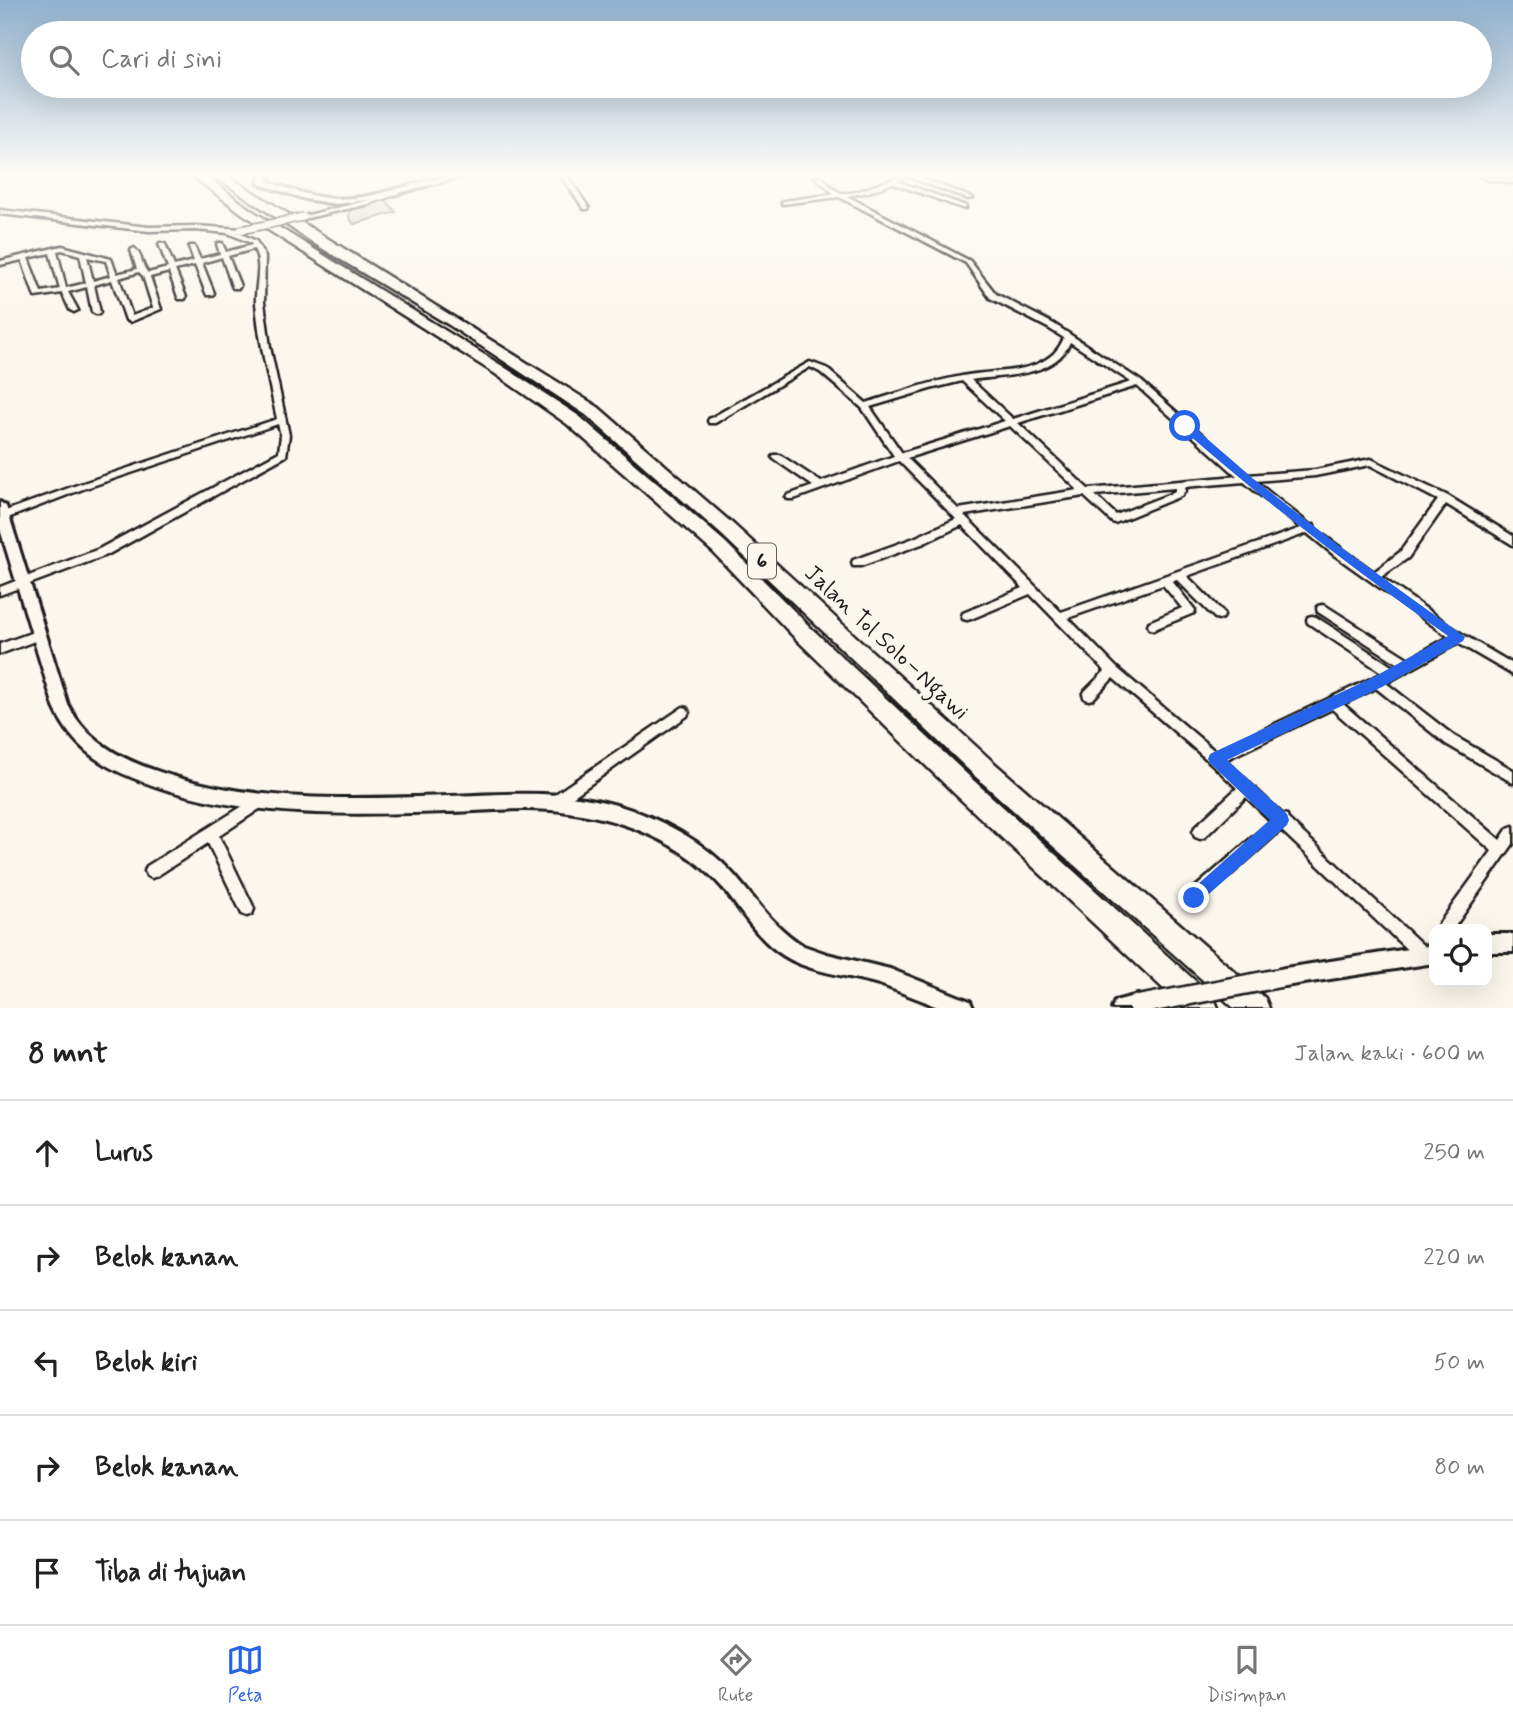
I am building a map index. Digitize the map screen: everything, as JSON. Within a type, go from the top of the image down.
[{"type":"highway","name":"Jalan Tol Solo–Ngawi","points":[[266,224],[499,370],[573,421],[719,547],[803,633],[964,788],[1204,1008]]},
{"type":"highway","name":"Jalan Tol Solo–Ngawi","points":[[293,224],[454,322],[592,411],[737,537],[984,769],[1255,1008]]},
{"type":"main road","points":[[1130,1007],[1285,977]]},
{"type":"street","points":[[106,224],[149,229],[195,228],[229,231],[269,224]]},
{"type":"street","points":[[897,224],[963,259],[976,271],[985,288],[993,296],[1068,337],[1138,383],[1247,480],[1338,552],[1458,637],[1513,670]]},
{"type":"street","points":[[0,591],[103,552],[279,457],[286,446],[260,302],[262,257],[250,239],[229,231]]},
{"type":"street","points":[[162,244],[182,296]]},
{"type":"street","points":[[220,244],[236,286]]},
{"type":"street","points":[[24,257],[38,295],[117,276],[171,269],[256,246]]},
{"type":"street","points":[[192,247],[210,293]]},
{"type":"street","points":[[0,263],[62,248],[109,260],[131,320],[157,309],[134,250]]},
{"type":"street","points":[[52,250],[63,289],[74,310]]},
{"type":"street","points":[[83,253],[96,312]]},
{"type":"street","points":[[865,406],[964,377],[1038,365],[1061,353],[1068,337]]},
{"type":"street","points":[[712,421],[813,364],[865,406],[900,457],[1113,671],[1429,951]]},
{"type":"street","points":[[964,377],[1115,519],[1178,494],[1181,491],[1178,484]]},
{"type":"street","points":[[790,497],[900,457],[1138,383]]},
{"type":"street","points":[[282,420],[1,513],[51,681],[65,713],[87,744],[125,767],[176,786],[259,802],[330,806],[514,801],[600,809],[643,824],[684,844],[712,865],[769,930],[797,953],[829,964],[877,975],[963,1008]]},
{"type":"street","points":[[777,457],[820,486]]},
{"type":"street","points":[[857,563],[918,541],[959,517],[1087,492],[1315,473],[1371,462],[1445,498],[1513,541]]},
{"type":"street","points":[[1374,577],[1404,555],[1445,498]]},
{"type":"street","points":[[1059,617],[1311,528]]},
{"type":"street","points":[[1179,575],[1219,615]]},
{"type":"street","points":[[1153,625],[1191,610],[1165,580]]},
{"type":"street","points":[[967,617],[1031,589]]},
{"type":"street","points":[[1322,609],[1409,665]]},
{"type":"street","points":[[1312,620],[1394,673]]},
{"type":"street","points":[[0,649],[39,635]]},
{"type":"street","points":[[1215,759],[1377,682],[1458,637]]},
{"type":"street","points":[[1089,695],[1113,671]]},
{"type":"street","points":[[1377,682],[1450,740],[1513,777]]},
{"type":"street","points":[[1333,704],[1500,850]]},
{"type":"street","points":[[552,803],[683,712]]},
{"type":"street","points":[[1200,832],[1246,788]]},
{"type":"street","points":[[152,871],[259,802]]},
{"type":"street","points":[[1194,898],[1282,820]]},
{"type":"street","points":[[1448,924],[1513,833]]},
{"type":"street","points":[[211,834],[247,909]]},
{"type":"street","points":[[1492,943],[1513,943]]},
{"type":"street","points":[[1285,977],[1429,952]]},
{"type":"route","points":[[1185,426],[1247,480],[1338,552],[1458,637],[1377,682],[1215,759],[1282,820],[1194,898]]}]
